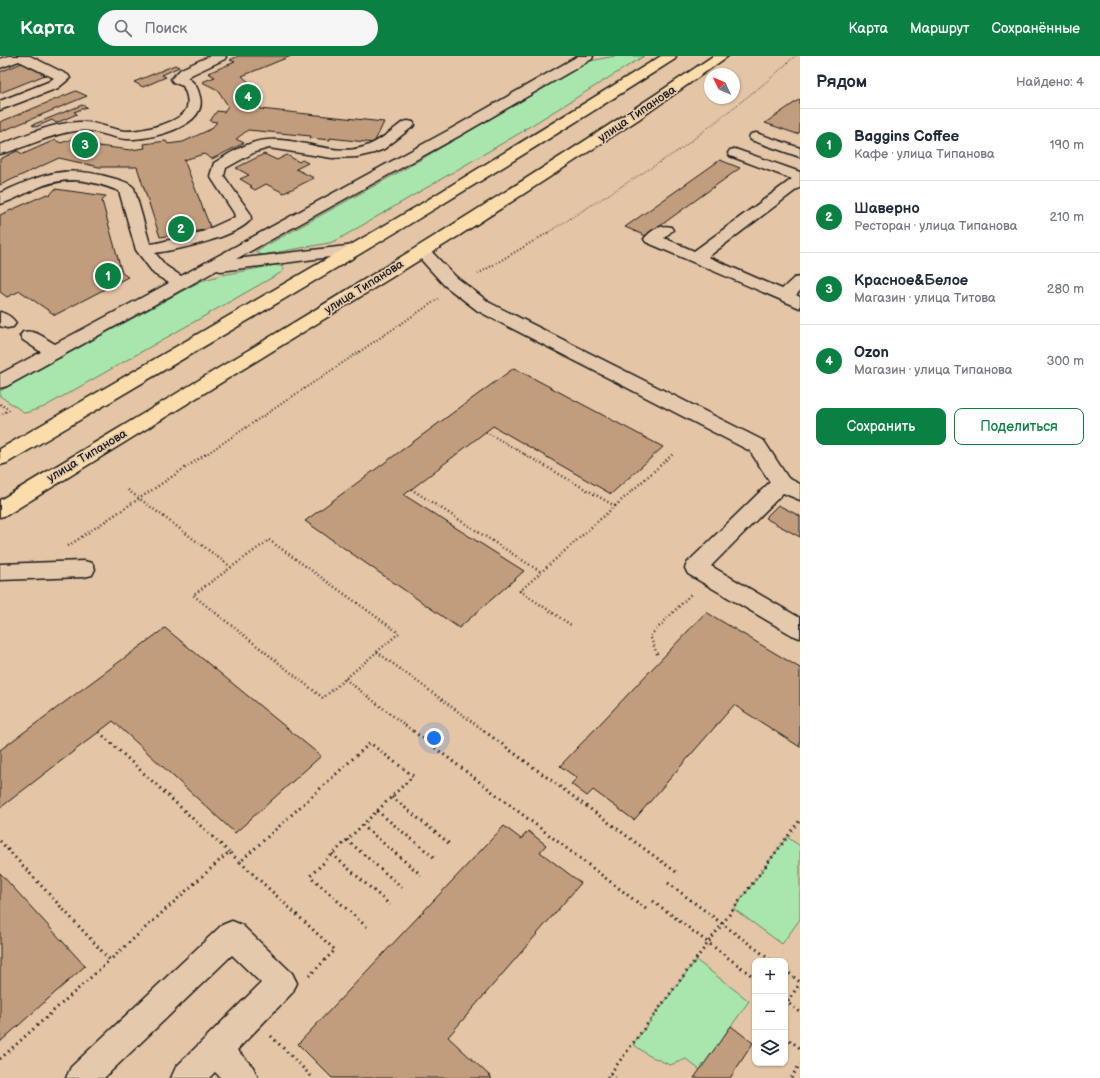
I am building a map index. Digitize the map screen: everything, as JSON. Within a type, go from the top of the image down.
[{"type":"main road","points":[[0,458],[545,136],[670,56]]},
{"type":"main road","name":"улица Типанова","points":[[0,510],[422,251],[601,139],[722,56]]},
{"type":"street","points":[[0,64],[20,56],[63,78],[53,85],[0,106]]},
{"type":"street","points":[[0,150],[36,137],[80,126],[128,135],[154,132],[188,117],[194,108],[194,97],[189,84],[178,79],[186,72],[202,63],[220,56]]},
{"type":"street","points":[[0,382],[390,168],[587,56]]},
{"type":"street","points":[[144,250],[177,245],[204,238],[241,221],[243,219],[242,213],[217,176],[219,166],[253,148],[268,144],[332,154],[355,153],[370,150],[408,125]]},
{"type":"street","points":[[756,137],[800,153]]},
{"type":"street","points":[[735,152],[800,176]]},
{"type":"street","points":[[355,153],[390,168]]},
{"type":"street","points":[[0,199],[55,176],[84,176],[126,188],[144,250],[160,270],[180,283]]},
{"type":"street","points":[[696,258],[800,180]]},
{"type":"street","points":[[241,221],[267,236]]},
{"type":"street","points":[[665,230],[652,239],[800,303]]},
{"type":"street","points":[[208,268],[354,250]]},
{"type":"street","points":[[422,251],[450,281],[484,307],[757,446],[781,483],[800,493]]},
{"type":"street","points":[[784,296],[800,282]]},
{"type":"street","points":[[29,336],[54,352]]},
{"type":"street","points":[[781,483],[696,568],[800,629]]},
{"type":"street","points":[[0,572],[84,569]]},
{"type":"street","points":[[82,1078],[232,935],[282,983],[187,1078]]},
{"type":"street","points":[[215,1050],[242,1078]]},
{"type":"path","points":[[31,571],[458,287],[572,218],[681,149],[770,79],[795,56]]},
{"type":"path","points":[[0,404],[9,410],[0,415]]},
{"type":"path","points":[[486,432],[615,506]]},
{"type":"path","points":[[571,625],[520,591],[673,454]]},
{"type":"path","points":[[411,489],[541,572]]},
{"type":"path","points":[[128,490],[231,568]]},
{"type":"path","points":[[269,540],[399,633],[323,698],[193,595],[231,568],[269,540]]},
{"type":"path","points":[[650,636],[657,654]]},
{"type":"path","points":[[377,652],[676,872]]},
{"type":"path","points":[[345,679],[646,909]]},
{"type":"path","points":[[100,732],[335,950]]},
{"type":"path","points":[[240,862],[370,743],[413,776],[310,876],[368,928]]},
{"type":"path","points":[[392,797],[451,845]]},
{"type":"path","points":[[377,811],[436,859]]},
{"type":"path","points":[[607,1078],[800,820]]},
{"type":"path","points":[[362,825],[421,875]]},
{"type":"path","points":[[347,840],[405,890]]},
{"type":"path","points":[[0,841],[110,960]]},
{"type":"path","points":[[0,1059],[229,852]]},
{"type":"path","points":[[332,854],[390,905]]},
{"type":"path","points":[[668,883],[768,958]]},
{"type":"path","points":[[653,901],[752,976]]},
{"type":"path","points":[[788,972],[800,982],[788,1000]]},
{"type":"path","points":[[788,1004],[800,1012]]},
{"type":"path","points":[[788,1038],[800,1048]]},
{"type":"path","points":[[791,1078],[800,1064]]},
{"type":"path","points":[[610,1074],[615,1078]]},
{"type":"green space","points":[[615,56],[644,56],[527,128],[523,129],[525,130],[337,240],[329,243],[262,255],[255,252],[401,171],[590,61]]},
{"type":"green space","points":[[276,265],[283,267],[284,269],[282,272],[44,407],[25,413],[0,396],[0,391],[201,281],[222,275]]},
{"type":"green space","points":[[787,837],[800,846],[800,919],[782,944],[734,909]]},
{"type":"green space","points":[[696,960],[749,1001],[700,1070],[686,1059],[670,1065],[648,1055],[633,1044]]},
{"type":"building","points":[[238,56],[291,56],[242,76],[252,85],[260,96],[260,109],[384,122],[374,143],[330,138],[330,140],[310,138],[311,136],[248,130],[236,139],[244,143],[212,159],[204,154],[184,160],[211,229],[160,237],[137,167],[99,167],[59,158],[0,185],[0,159],[17,151],[23,154],[55,140],[61,143],[77,137],[98,146],[131,150],[145,148],[144,144],[166,141],[168,144],[183,142],[211,129],[217,122],[210,121],[217,111],[224,112],[228,106],[218,90],[202,82],[215,77],[208,73],[235,62],[230,60]]},
{"type":"building","points":[[22,63],[45,75],[0,93],[0,72]]},
{"type":"building","points":[[175,65],[179,67],[162,75],[166,77],[143,87],[134,82]]},
{"type":"building","points":[[76,91],[87,96],[0,132],[0,122]]},
{"type":"building","points":[[800,99],[800,132],[797,134],[765,123]]},
{"type":"building","points":[[82,105],[87,107],[74,112],[77,114],[56,123],[52,120],[36,127],[32,125]]},
{"type":"building","points":[[264,154],[277,160],[287,155],[299,162],[302,160],[308,163],[296,169],[314,178],[284,193],[266,184],[255,190],[250,187],[252,186],[240,179],[249,175],[236,168]]},
{"type":"building","points":[[720,160],[740,168],[646,236],[625,227]]},
{"type":"building","points":[[55,189],[106,196],[102,201],[122,273],[128,277],[55,315],[20,291],[7,297],[0,292],[0,215],[47,194],[50,195]]},
{"type":"building","points":[[514,368],[663,447],[611,494],[493,426],[404,495],[524,571],[459,628],[305,521]]},
{"type":"building","points":[[778,505],[800,516],[800,537],[765,518]]},
{"type":"building","points":[[706,612],[800,668],[800,747],[734,705],[634,820],[593,790],[587,796],[571,784],[577,778],[560,766]]},
{"type":"building","points":[[165,628],[321,756],[235,833],[113,721],[0,808],[0,750]]},
{"type":"building","points":[[504,826],[521,839],[528,831],[546,845],[540,852],[581,883],[448,1037],[492,1078],[332,1078],[298,1044]]},
{"type":"building","points":[[0,873],[85,966],[0,1042]]},
{"type":"building","points":[[731,1026],[752,1042],[752,1045],[730,1078],[694,1078]]},
{"type":"place","name":"Ozon","points":[[248,97]]},
{"type":"place","name":"Красное&Белое","points":[[85,145]]},
{"type":"place","name":"Шаверно","points":[[181,229]]},
{"type":"place","name":"Baggins Coffee","points":[[108,276]]}]
